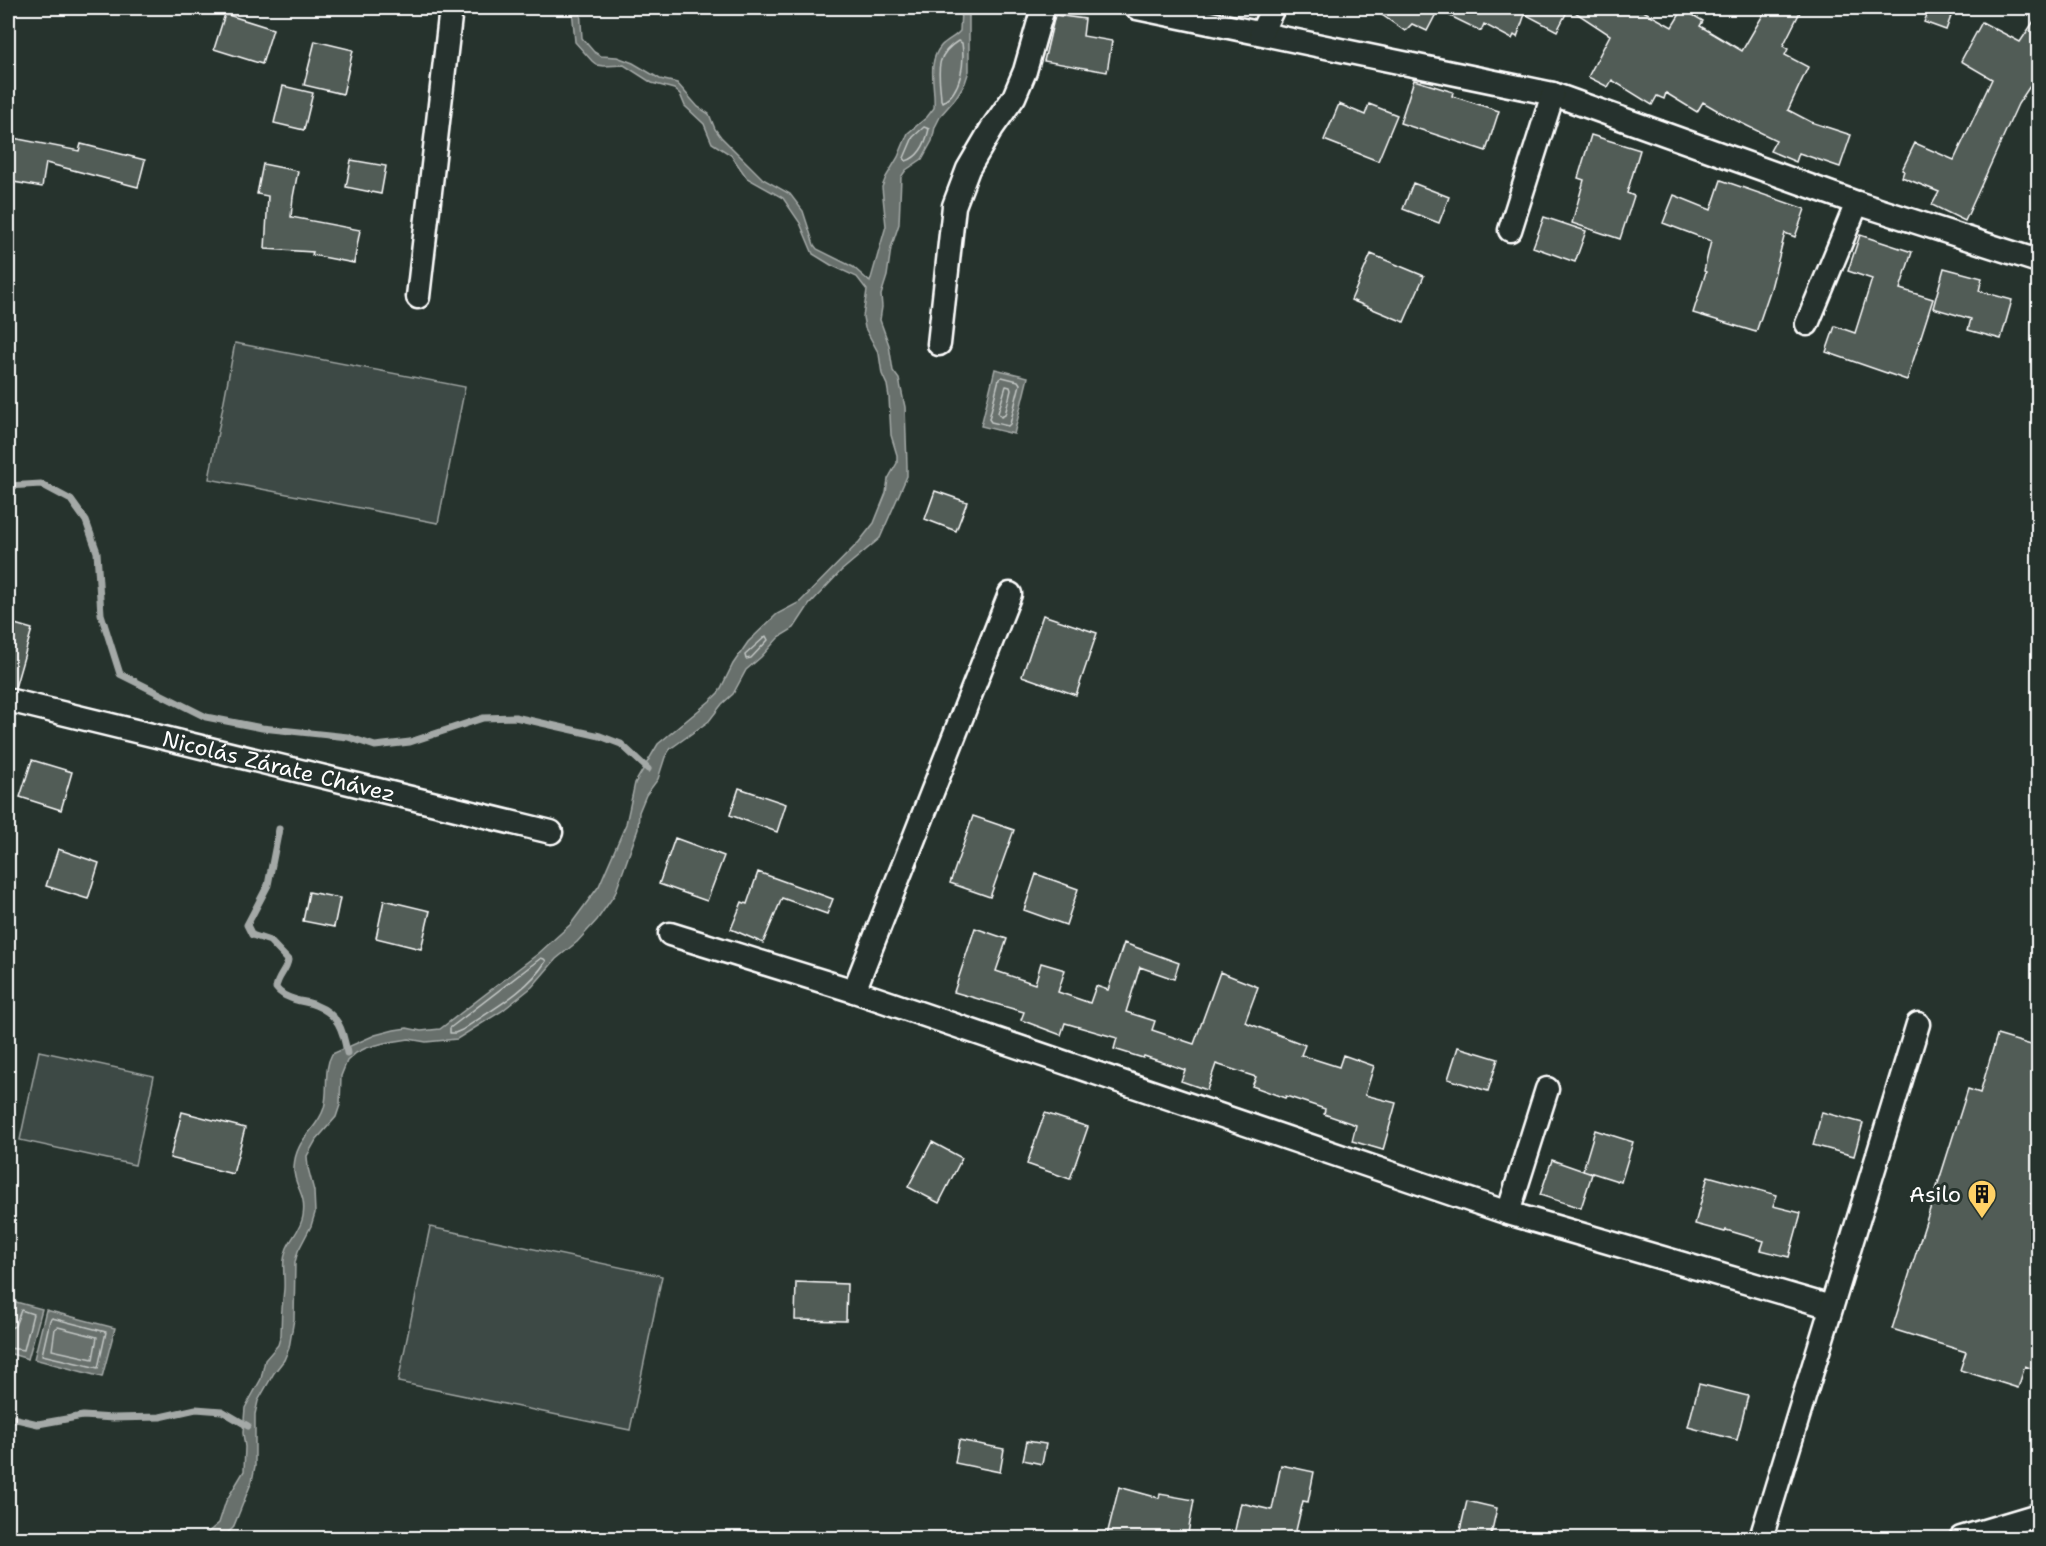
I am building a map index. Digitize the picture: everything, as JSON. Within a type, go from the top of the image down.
[{"type":"street","points":[[418,297],[451,8]]},
{"type":"street","points":[[939,344],[954,207],[968,169],[992,128],[1014,97],[1025,71],[1043,8]]},
{"type":"street","points":[[1137,8],[1553,94],[1857,203],[2038,261]]},
{"type":"street","points":[[1261,33],[1273,8]]},
{"type":"street","points":[[1510,230],[1553,94]]},
{"type":"street","points":[[1807,324],[1857,203]]},
{"type":"street","points":[[854,991],[1010,594]]},
{"type":"street","name":"Nicolás Zárate Chávez","points":[[8,700],[551,832]]},
{"type":"street","points":[[670,934],[854,991],[1508,1213],[1831,1307]]},
{"type":"street","points":[[1761,1539],[1918,1024]]},
{"type":"street","points":[[1508,1213],[1547,1089]]},
{"type":"street","points":[[1961,1539],[2038,1515]]},
{"type":"shaded area","points":[[235,343],[465,387],[438,523],[209,479]]},
{"type":"shaded area","points":[[39,1051],[154,1076],[135,1165],[20,1140]]},
{"type":"shaded area","points":[[430,1227],[662,1276],[630,1430],[398,1382]]},
{"type":"shaded area","points":[[2038,1518],[2038,1538],[1981,1538]]},
{"type":"water","points":[[572,8],[580,8],[582,38],[594,52],[601,56],[617,57],[633,63],[660,79],[677,83],[698,107],[709,114],[721,137],[763,179],[790,194],[803,211],[817,249],[853,267],[870,282],[886,226],[882,187],[908,133],[934,108],[933,68],[936,53],[960,31],[961,10],[958,8],[969,8],[969,71],[955,99],[941,115],[932,141],[922,159],[906,170],[901,177],[899,224],[891,248],[887,276],[881,295],[880,320],[889,345],[893,371],[899,379],[905,407],[907,476],[880,538],[841,571],[809,605],[794,628],[779,637],[746,670],[733,694],[709,721],[670,749],[658,779],[646,795],[639,812],[638,829],[615,894],[597,920],[577,942],[556,959],[532,987],[502,1011],[457,1039],[426,1042],[409,1039],[384,1043],[366,1048],[347,1061],[341,1076],[340,1105],[336,1117],[316,1140],[307,1156],[314,1191],[315,1213],[295,1262],[294,1319],[289,1348],[258,1401],[255,1414],[255,1466],[252,1481],[233,1528],[222,1538],[201,1538],[219,1523],[226,1501],[244,1471],[245,1408],[261,1379],[265,1360],[278,1345],[281,1335],[284,1258],[300,1225],[304,1208],[294,1174],[295,1158],[302,1142],[321,1116],[324,1108],[329,1060],[332,1054],[375,1035],[394,1030],[440,1029],[539,953],[571,924],[599,886],[626,824],[635,783],[658,744],[719,692],[733,664],[748,642],[777,614],[800,602],[859,542],[874,523],[886,493],[888,479],[897,463],[891,435],[887,385],[882,374],[879,354],[865,328],[863,317],[867,290],[857,277],[813,254],[800,223],[783,198],[747,178],[731,155],[712,143],[704,124],[685,106],[680,94],[674,89],[652,83],[624,65],[604,66],[592,61],[575,42]]},
{"type":"water","points":[[995,369],[1028,377],[1014,434],[981,426]]},
{"type":"water","points":[[16,1302],[42,1309],[28,1359],[8,1353],[8,1333]]},
{"type":"water","points":[[46,1310],[115,1328],[102,1377],[34,1359]]},
{"type":"building","points":[[1372,8],[1569,8],[1557,31],[1525,14],[1517,37],[1514,35],[1512,39],[1484,24],[1481,31],[1438,10],[1427,31],[1412,24],[1405,31]]},
{"type":"building","points":[[1569,8],[1638,8],[1672,27],[1683,9],[1703,21],[1700,26],[1742,51],[1767,8],[1802,8],[1783,46],[1788,49],[1785,55],[1808,67],[1788,110],[1811,122],[1851,135],[1840,167],[1799,153],[1796,162],[1770,151],[1776,140],[1703,102],[1697,112],[1666,93],[1664,99],[1657,96],[1652,105],[1612,80],[1608,87],[1588,77],[1610,35]]},
{"type":"building","points":[[1930,8],[1954,8],[1946,30],[1924,22]]},
{"type":"building","points":[[225,14],[273,29],[262,64],[214,49]]},
{"type":"building","points":[[1055,15],[1085,19],[1083,36],[1112,41],[1107,72],[1044,61]]},
{"type":"building","points":[[2038,15],[2038,74],[2018,104],[1965,221],[1932,205],[1939,192],[1902,177],[1904,171],[1902,170],[1915,143],[1954,160],[1992,79],[1961,61],[1982,22],[2020,42]]},
{"type":"building","points":[[315,41],[353,50],[343,94],[304,85]]},
{"type":"building","points":[[1414,80],[1453,92],[1452,96],[1499,111],[1486,151],[1400,123]]},
{"type":"building","points":[[283,86],[313,93],[304,130],[274,123]]},
{"type":"building","points":[[1339,104],[1365,115],[1369,104],[1397,115],[1378,161],[1324,140]]},
{"type":"building","points":[[1591,135],[1640,150],[1627,193],[1634,196],[1620,239],[1572,223],[1584,180],[1578,178]]},
{"type":"building","points":[[8,137],[79,151],[81,144],[145,160],[138,187],[46,163],[42,187],[8,181]]},
{"type":"building","points":[[351,160],[386,166],[381,194],[346,187]]},
{"type":"building","points":[[263,164],[298,171],[291,217],[360,230],[354,263],[312,255],[313,252],[265,249],[268,196],[257,194]]},
{"type":"building","points":[[1721,180],[1805,209],[1795,237],[1785,233],[1771,288],[1756,332],[1693,313],[1706,272],[1704,271],[1711,241],[1663,223],[1674,195],[1711,210]]},
{"type":"building","points":[[1413,183],[1449,197],[1439,223],[1403,209]]},
{"type":"building","points":[[1544,217],[1586,231],[1575,262],[1533,247]]},
{"type":"building","points":[[1860,235],[1912,252],[1900,289],[1933,299],[1907,380],[1826,352],[1835,326],[1855,333],[1872,279],[1848,271]]},
{"type":"building","points":[[1371,254],[1424,276],[1404,322],[1351,300]]},
{"type":"building","points":[[1944,268],[1982,278],[1979,291],[2012,300],[2001,339],[1968,330],[1971,319],[1933,308]]},
{"type":"building","points":[[935,491],[967,502],[956,531],[925,519]]},
{"type":"building","points":[[1043,615],[1097,633],[1076,695],[1022,676]]},
{"type":"building","points":[[8,622],[32,629],[15,688],[8,687]]},
{"type":"building","points":[[32,760],[72,772],[61,810],[20,797]]},
{"type":"building","points":[[739,788],[786,804],[777,832],[730,815]]},
{"type":"building","points":[[973,816],[1014,830],[990,897],[950,883]]},
{"type":"building","points":[[675,838],[724,856],[707,901],[659,884]]},
{"type":"building","points":[[58,849],[99,863],[88,899],[46,886]]},
{"type":"building","points":[[758,872],[833,899],[827,914],[782,898],[763,943],[731,929],[742,902],[747,904]]},
{"type":"building","points":[[1036,874],[1078,889],[1066,925],[1024,910]]},
{"type":"building","points":[[309,892],[340,898],[334,927],[303,921]]},
{"type":"building","points":[[384,900],[430,911],[421,949],[376,938]]},
{"type":"building","points":[[975,928],[1007,939],[996,971],[1035,984],[1041,963],[1065,970],[1058,992],[1090,1003],[1096,986],[1108,990],[1124,943],[1179,963],[1174,979],[1140,967],[1126,1012],[1155,1021],[1152,1030],[1194,1044],[1220,972],[1258,987],[1245,1022],[1305,1045],[1301,1055],[1339,1067],[1343,1055],[1374,1066],[1365,1095],[1396,1103],[1383,1150],[1352,1141],[1356,1125],[1324,1114],[1325,1109],[1252,1086],[1256,1077],[1216,1064],[1207,1090],[1181,1081],[1185,1070],[1114,1049],[1117,1038],[1065,1023],[1061,1035],[1021,1020],[1024,1012],[954,992]]},
{"type":"building","name":"Asilo","points":[[1997,1035],[2038,1047],[2038,1371],[2025,1366],[2018,1388],[1960,1370],[1966,1352],[1892,1329],[1968,1089],[1980,1093]]},
{"type":"building","points":[[1458,1047],[1498,1059],[1488,1091],[1448,1079]]},
{"type":"building","points":[[182,1112],[245,1128],[233,1174],[170,1158]]},
{"type":"building","points":[[1822,1112],[1863,1123],[1854,1156],[1813,1145]]},
{"type":"building","points":[[1045,1113],[1088,1127],[1070,1179],[1027,1164]]},
{"type":"building","points":[[1595,1130],[1633,1142],[1621,1182],[1583,1170]]},
{"type":"building","points":[[932,1142],[962,1158],[939,1203],[908,1187]]},
{"type":"building","points":[[1552,1160],[1592,1174],[1581,1208],[1540,1195]]},
{"type":"building","points":[[1708,1176],[1777,1195],[1773,1206],[1801,1213],[1789,1257],[1761,1250],[1764,1241],[1695,1224]]},
{"type":"building","points":[[796,1282],[847,1284],[846,1321],[795,1320]]},
{"type":"building","points":[[1699,1384],[1748,1396],[1737,1440],[1688,1427]]},
{"type":"building","points":[[959,1440],[1004,1449],[1000,1472],[955,1463]]},
{"type":"building","points":[[1027,1441],[1046,1444],[1042,1464],[1023,1460]]},
{"type":"building","points":[[1281,1465],[1314,1472],[1308,1502],[1303,1501],[1294,1539],[1233,1539],[1241,1503],[1272,1510]]},
{"type":"building","points":[[1119,1487],[1159,1498],[1160,1494],[1194,1500],[1187,1539],[1106,1539]]},
{"type":"building","points":[[1467,1501],[1497,1508],[1490,1539],[1458,1539]]},
{"type":"waterway","points":[[8,486],[41,484],[71,500],[86,521],[97,552],[101,614],[120,674],[206,717],[262,728],[348,737],[375,746],[410,742],[483,718],[515,717],[600,736],[621,744],[648,769]]},
{"type":"waterway","points":[[279,829],[268,885],[247,925],[252,935],[270,941],[288,960],[276,988],[287,997],[313,1004],[329,1013],[338,1023],[347,1053]]},
{"type":"waterway","points":[[8,1417],[38,1424],[83,1416],[160,1417],[196,1409],[222,1411],[248,1426]]},
{"type":"place","name":"Asilo","points":[[1982,1220]]}]
